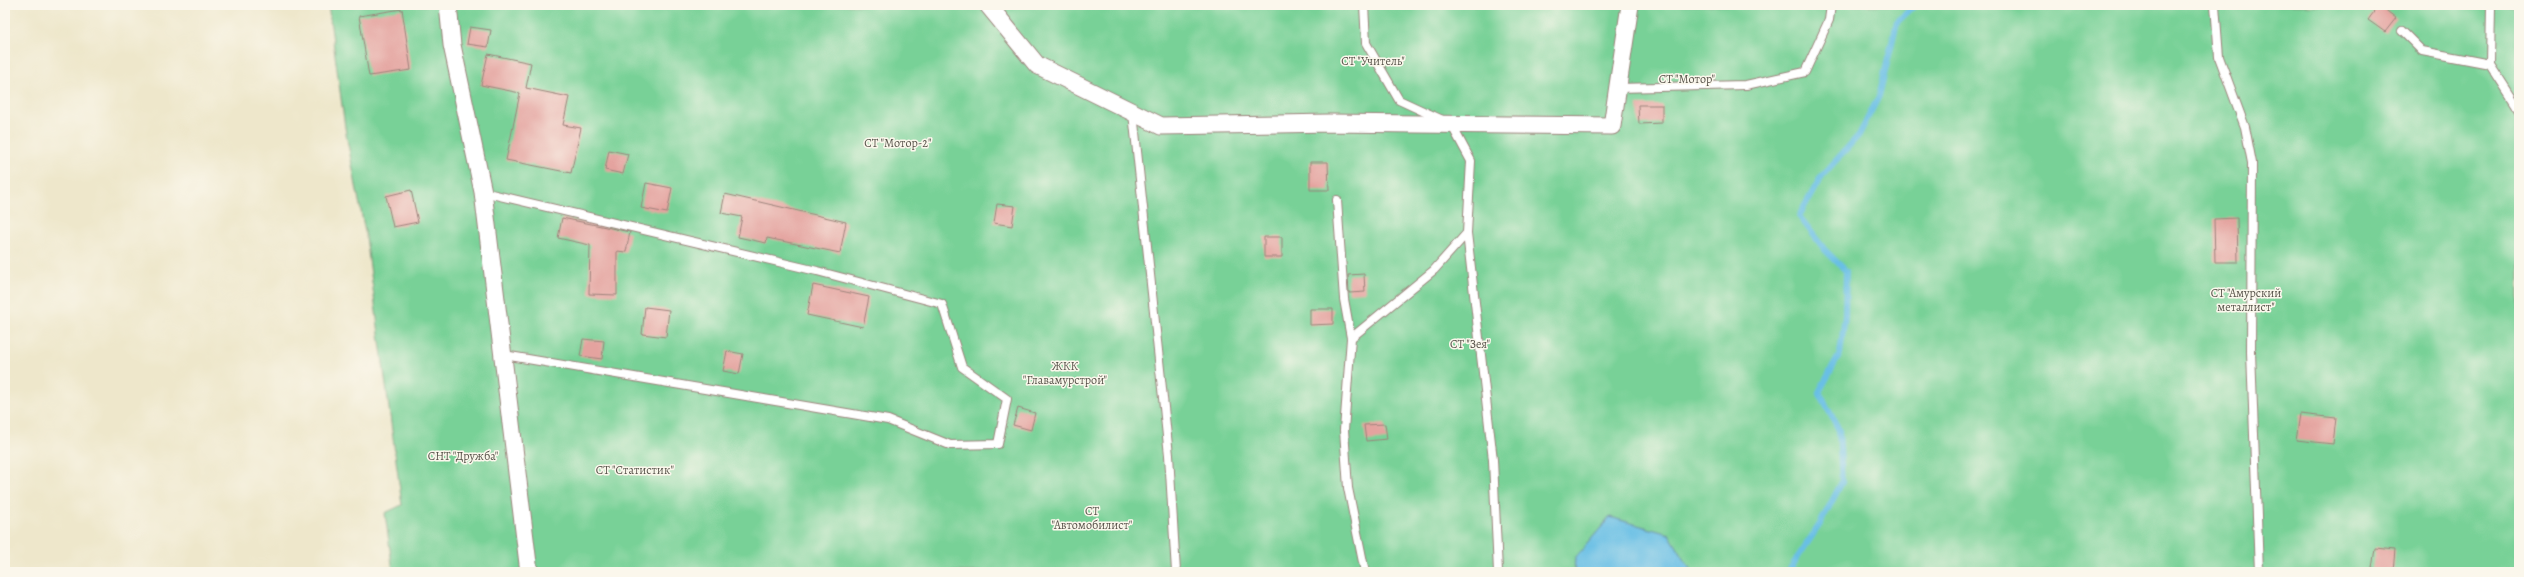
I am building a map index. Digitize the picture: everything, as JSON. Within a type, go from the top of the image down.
[{"type":"street","points":[[448,5],[452,45],[483,192],[504,355],[529,572]]},
{"type":"street","points":[[988,5],[1037,65],[1161,126],[1329,123],[1612,126],[1630,5]]},
{"type":"lane","points":[[1364,5],[1366,43],[1399,100],[1451,124],[1471,161],[1467,233],[1493,460],[1498,572]]},
{"type":"lane","points":[[1617,88],[1746,85],[1805,72],[1829,20],[1831,5]]},
{"type":"lane","points":[[2215,5],[2219,57],[2245,127],[2252,164],[2251,352],[2259,572]]},
{"type":"lane","points":[[2491,5],[2490,64],[2519,109]]},
{"type":"lane","points":[[2402,31],[2422,51],[2490,64]]},
{"type":"lane","points":[[1133,113],[1169,455],[1176,572]]},
{"type":"lane","points":[[483,192],[817,271],[942,304],[962,367],[1007,399],[998,444],[950,445],[888,420],[504,355]]},
{"type":"lane","points":[[1337,200],[1344,299],[1351,338],[1344,430],[1348,488],[1365,572]]},
{"type":"lane","points":[[1351,338],[1434,270],[1467,233]]},
{"type":"green space","points":[[328,5],[2519,5],[2519,572],[393,572],[385,513],[402,505],[366,237],[346,134]]},
{"type":"water","points":[[1610,517],[1669,534],[1692,572],[1574,572],[1575,558]]},
{"type":"building","points":[[2379,5],[2396,18],[2385,32],[2368,20]]},
{"type":"building","points":[[402,9],[411,70],[369,76],[359,16]]},
{"type":"building","points":[[470,27],[491,30],[488,47],[467,44]]},
{"type":"building","points":[[488,54],[531,63],[526,88],[569,97],[563,125],[581,128],[571,173],[506,160],[520,93],[481,85]]},
{"type":"building","points":[[1638,105],[1662,105],[1662,123],[1639,124]]},
{"type":"building","points":[[609,150],[628,154],[623,174],[605,170]]},
{"type":"building","points":[[1310,162],[1328,162],[1329,190],[1310,190]]},
{"type":"building","points":[[646,183],[672,188],[667,213],[641,208]]},
{"type":"building","points":[[411,190],[418,222],[393,227],[386,196]]},
{"type":"building","points":[[725,194],[846,222],[840,253],[767,238],[766,243],[738,237],[742,217],[721,213]]},
{"type":"building","points":[[997,204],[1015,206],[1012,226],[994,223]]},
{"type":"building","points":[[562,218],[630,232],[626,252],[617,251],[617,295],[589,294],[590,245],[558,238]]},
{"type":"building","points":[[2237,218],[2238,262],[2215,262],[2214,219]]},
{"type":"building","points":[[1264,237],[1282,237],[1282,257],[1264,257]]},
{"type":"building","points":[[1364,274],[1365,292],[1349,293],[1348,275]]},
{"type":"building","points":[[813,285],[869,297],[863,327],[807,315]]},
{"type":"building","points":[[645,307],[669,310],[666,337],[642,334]]},
{"type":"building","points":[[1310,309],[1333,309],[1333,324],[1310,325]]},
{"type":"building","points":[[583,339],[604,341],[602,359],[580,356]]},
{"type":"building","points":[[727,351],[743,354],[739,374],[723,371]]},
{"type":"building","points":[[1018,408],[1035,413],[1031,430],[1013,425]]},
{"type":"building","points":[[2300,414],[2336,418],[2333,444],[2296,440]]},
{"type":"building","points":[[1385,424],[1387,439],[1366,441],[1364,425]]},
{"type":"building","points":[[2375,548],[2395,550],[2393,572],[2372,569]]},
{"type":"waterway","points":[[1788,572],[1820,524],[1842,482],[1839,430],[1819,392],[1840,354],[1845,316],[1846,271],[1825,250],[1799,216],[1821,177],[1859,135],[1879,96],[1897,22],[1915,5]]},
{"type":"park label","name":"СТ \"Учитель\"","points":[[1373,61]]},
{"type":"park label","name":"СТ \"Мотор\"","points":[[1687,79]]},
{"type":"park label","name":"СТ \"Мотор-2\"","points":[[898,143]]},
{"type":"park label","name":"СТ \"Амурский металлист\"","points":[[2246,300]]},
{"type":"park label","name":"СТ \"Зея\"","points":[[1470,344]]},
{"type":"park label","name":"ЖКК \"Главамурстрой\"","points":[[1065,373]]},
{"type":"park label","name":"СНТ \"Дружба\"","points":[[463,456]]},
{"type":"park label","name":"СТ \"Статистик\"","points":[[635,470]]},
{"type":"park label","name":"СТ \"Автомобилист\"","points":[[1092,518]]}]
